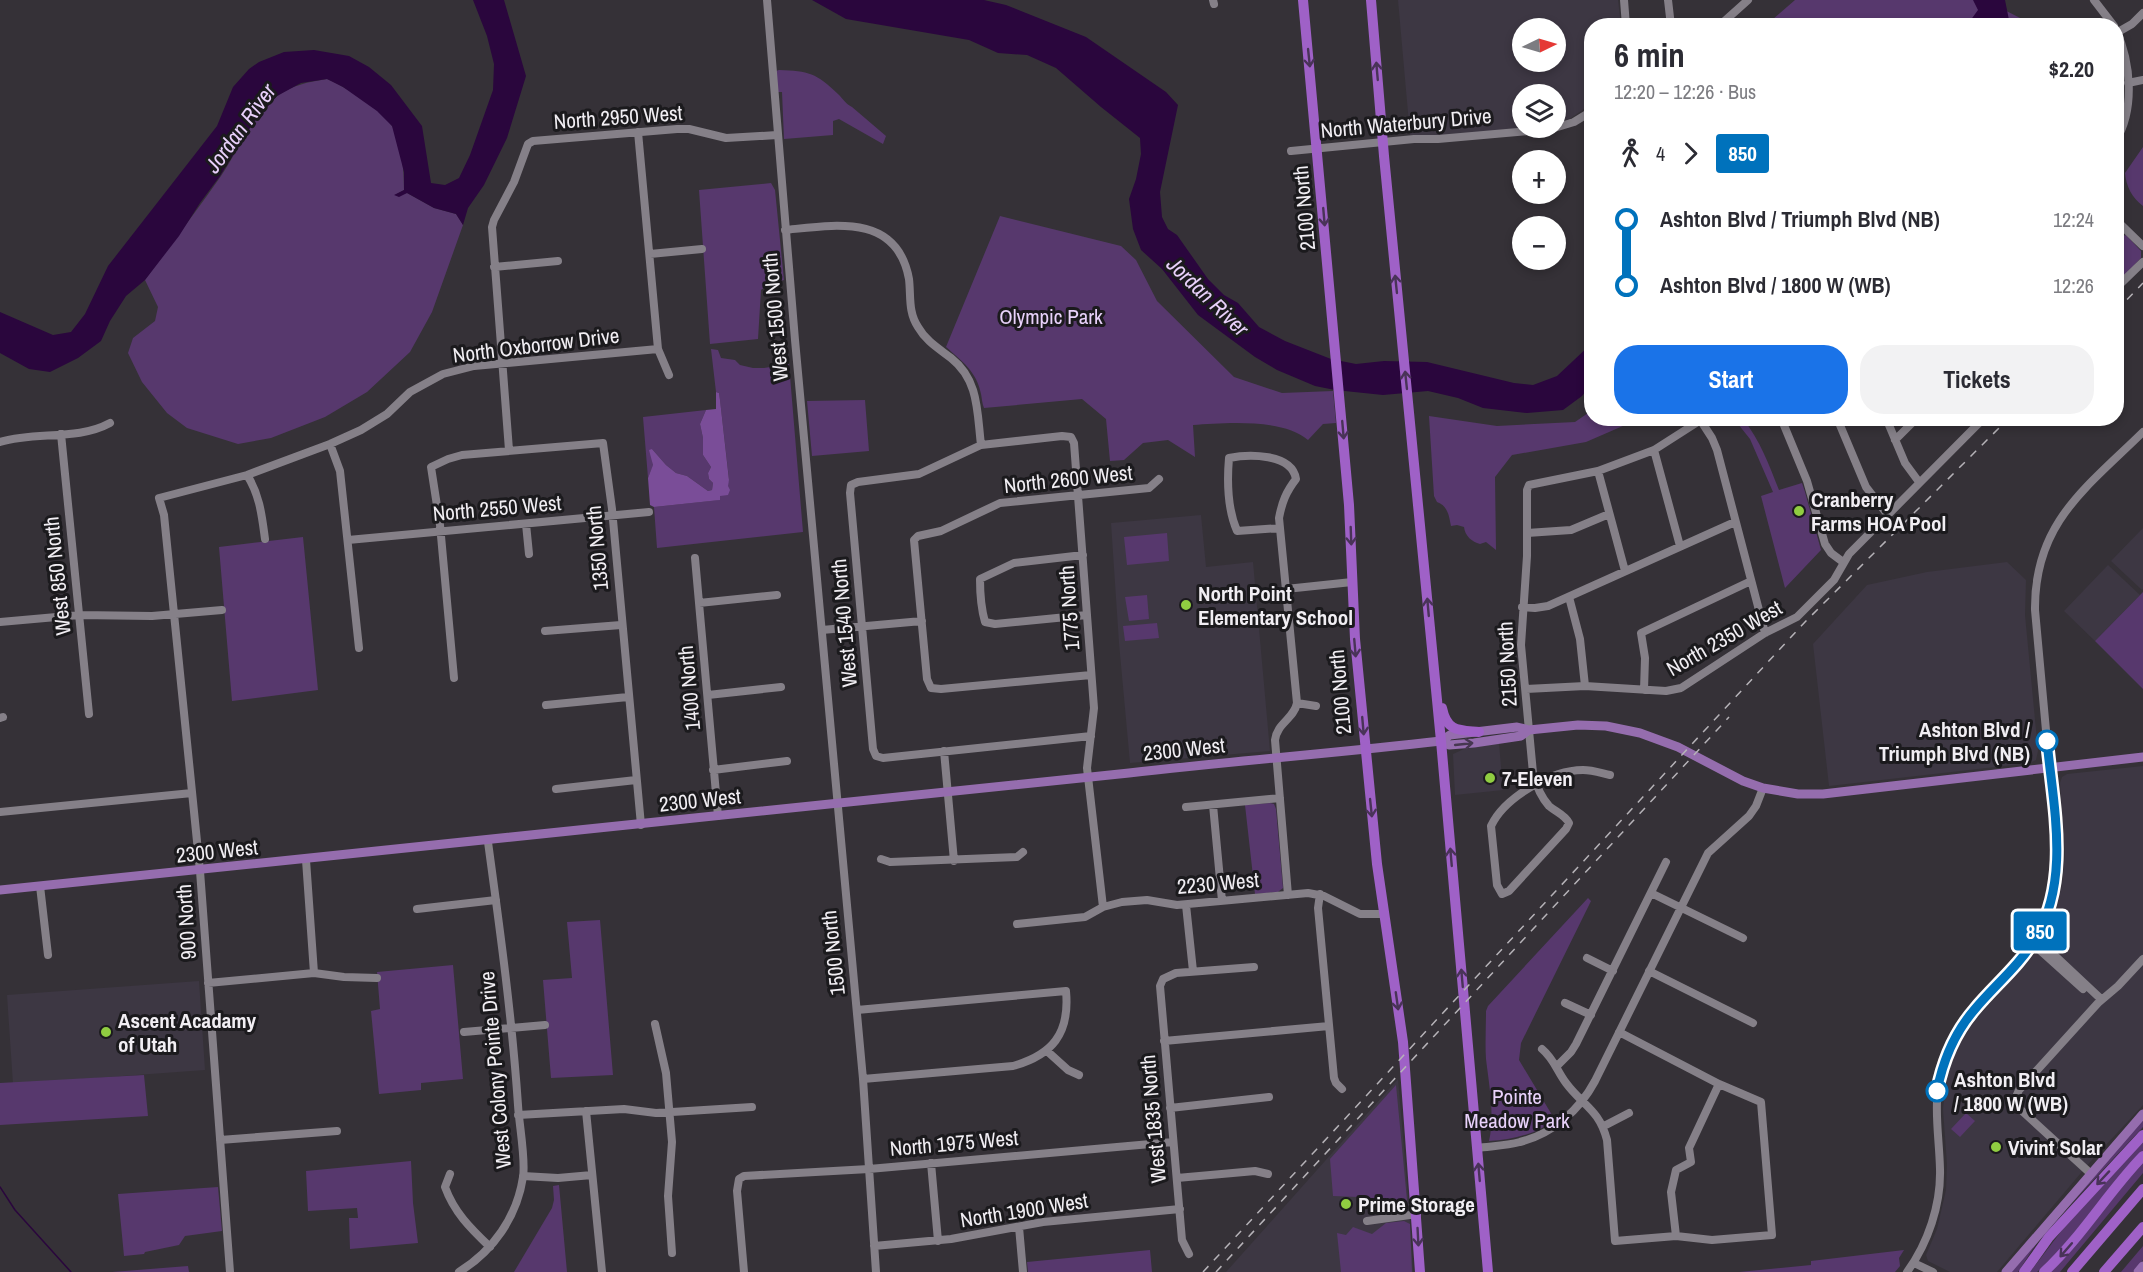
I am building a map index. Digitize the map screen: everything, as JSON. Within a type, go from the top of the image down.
[{"type":"highway","name":"2100 North","points":[[1303,0],[1341,401],[1349,505],[1355,639],[1365,750],[1377,864],[1403,1042],[1420,1272]]},
{"type":"highway","points":[[1371,0],[1441,741],[1488,1272]]},
{"type":"highway","points":[[1433,665],[1442,713],[1447,723],[1456,730],[1479,732]]},
{"type":"highway","points":[[2024,1272],[2049,1237],[2143,1135]]},
{"type":"highway","points":[[2044,1272],[2068,1248],[2117,1185],[2143,1156]]},
{"type":"highway","points":[[2072,1272],[2143,1190]]},
{"type":"highway","points":[[2104,1272],[2143,1227]]},
{"type":"main road","points":[[1529,730],[1521,735],[1474,743],[1449,746],[1441,741],[1448,736],[1520,727],[1529,730],[1578,725],[1606,726],[1640,733],[1678,747],[1743,781],[1763,788],[1798,794],[1823,794],[2143,757]]},
{"type":"main road","name":"2300 West","points":[[0,890],[488,842],[1441,741]]},
{"type":"main road","points":[[2006,1272],[2143,1114]]},
{"type":"main road","points":[[2138,1272],[2143,1266]]},
{"type":"street","name":"West 1500 North","points":[[767,0],[785,230],[822,630]]},
{"type":"street","points":[[1624,0],[1625,18]]},
{"type":"street","points":[[1668,0],[1670,18]]},
{"type":"street","points":[[1728,18],[1748,0]]},
{"type":"street","points":[[2094,0],[2108,18]]},
{"type":"street","points":[[2124,26],[2132,24],[2143,13]]},
{"type":"street","points":[[2124,55],[2129,101],[2124,121]]},
{"type":"street","points":[[2128,83],[2143,80]]},
{"type":"street","name":"North Waterbury Drive","points":[[1291,151],[1551,129],[1574,122],[1584,116]]},
{"type":"street","name":"North 2950 West","points":[[494,267],[492,227],[494,220],[514,182],[528,144],[533,141],[689,129],[726,138],[777,135]]},
{"type":"street","points":[[638,132],[658,349],[669,375]]},
{"type":"street","points":[[785,230],[853,225],[874,231],[892,245],[905,266],[909,278],[909,303],[915,324],[932,345],[958,364],[970,380],[976,396],[981,445]]},
{"type":"street","points":[[2124,227],[2143,246]]},
{"type":"street","points":[[650,254],[702,249]]},
{"type":"street","points":[[509,450],[494,267],[558,261]]},
{"type":"street","points":[[2124,280],[2143,262]]},
{"type":"street","name":"North Oxborrow Drive","points":[[159,498],[248,475],[330,444],[387,414],[410,392],[434,378],[458,369],[658,349]]},
{"type":"street","points":[[0,442],[98,430],[110,423]]},
{"type":"street","points":[[1625,571],[1599,471],[1654,450],[1693,426]]},
{"type":"street","points":[[1706,426],[1714,444],[1765,633]]},
{"type":"street","points":[[1783,426],[1810,487],[1826,544],[1831,553],[1843,562]]},
{"type":"street","points":[[1840,426],[1866,486],[1887,514]]},
{"type":"street","points":[[1889,426],[1905,463],[1920,482]]},
{"type":"street","points":[[1895,440],[1909,426]]},
{"type":"street","name":"North 2350 West","points":[[1526,689],[1585,686],[1666,692],[1688,684],[1765,633],[1785,625],[1802,613],[1834,580],[1843,562],[1887,514],[1976,426]]},
{"type":"street","name":"West 850 North","points":[[62,434],[89,714]]},
{"type":"street","points":[[1907,1272],[1928,1234],[1938,1196],[1940,1171],[1936,1108],[1944,1062],[1964,1023],[2016,965],[2034,941],[2050,904],[2056,876],[2057,851],[2035,610],[2035,586],[2039,562],[2055,525],[2066,509],[2143,434]]},
{"type":"street","name":"1775 North","points":[[981,445],[1062,436],[1071,437],[1074,443],[1094,708],[1087,758],[1088,777],[1102,907]]},
{"type":"street","name":"1350 North","points":[[441,532],[431,467],[462,455],[603,443],[641,825]]},
{"type":"street","points":[[330,444],[340,471],[359,648]]},
{"type":"street","name":"West 1540 North","points":[[944,751],[883,758],[876,756],[873,749],[850,492],[851,486],[858,482],[919,474],[981,445]]},
{"type":"street","points":[[1654,450],[1680,546]]},
{"type":"street","points":[[1280,528],[1237,531],[1233,520],[1229,458],[1252,456],[1277,460],[1290,466],[1295,472],[1296,479],[1286,491],[1281,504],[1280,528],[1297,703],[1294,712],[1281,724],[1276,733],[1276,758],[1288,895]]},
{"type":"street","name":"2150 North","points":[[1536,784],[1517,794],[1495,818],[1491,826],[1497,885],[1498,891],[1502,894],[1509,891],[1566,830],[1569,823],[1566,818],[1548,805],[1536,784],[1533,773],[1521,645],[1527,490],[1529,485],[1599,471]]},
{"type":"street","points":[[248,475],[261,507],[265,540]]},
{"type":"street","name":"North 2600 West","points":[[922,621],[914,540],[918,536],[941,531],[1000,503],[1149,488],[1159,479]]},
{"type":"street","name":"900 North","points":[[159,498],[164,515],[175,615],[200,871],[230,1272]]},
{"type":"street","name":"North 2550 West","points":[[348,540],[650,512]]},
{"type":"street","points":[[1527,533],[1571,530],[1609,514]]},
{"type":"street","points":[[1522,607],[1541,608],[1569,597],[1735,522]]},
{"type":"street","points":[[526,524],[529,554]]},
{"type":"street","points":[[441,532],[454,678]]},
{"type":"street","points":[[1083,555],[1014,563],[980,579],[982,611],[985,622],[995,624],[1087,615]]},
{"type":"street","name":"1400 North","points":[[695,558],[718,816]]},
{"type":"street","points":[[1644,690],[1645,658],[1641,633],[1751,581]]},
{"type":"street","points":[[1286,589],[1352,582]]},
{"type":"street","points":[[699,603],[777,595]]},
{"type":"street","points":[[1569,597],[1580,639],[1585,686]]},
{"type":"street","points":[[0,622],[79,615],[152,616],[222,610]]},
{"type":"street","points":[[822,630],[922,621],[927,679],[931,688],[941,689],[1091,675]]},
{"type":"street","points":[[545,631],[621,625]]},
{"type":"street","name":"1500 North","points":[[822,630],[863,1079],[876,1272]]},
{"type":"street","points":[[708,695],[781,687]]},
{"type":"street","points":[[546,705],[628,698]]},
{"type":"street","points":[[1297,703],[1316,706]]},
{"type":"street","points":[[954,861],[944,751],[1091,736]]},
{"type":"street","points":[[713,770],[787,761]]},
{"type":"street","points":[[1536,784],[1576,770],[1610,776]]},
{"type":"street","points":[[556,789],[636,780]]},
{"type":"street","points":[[1477,1148],[1519,1143],[1539,1135],[1560,1124],[1583,1100],[1595,1081],[1708,853],[1747,819],[1756,806],[1763,788]]},
{"type":"street","points":[[0,812],[192,793]]},
{"type":"street","points":[[1186,807],[1280,798]]},
{"type":"street","points":[[1213,805],[1222,901]]},
{"type":"street","name":"West Colony Pointe Drive","points":[[459,1272],[477,1260],[505,1228],[516,1204],[523,1176],[512,1028],[488,842]]},
{"type":"street","points":[[881,859],[890,862],[954,861],[1017,857],[1023,852]]},
{"type":"street","points":[[306,860],[314,973]]},
{"type":"street","points":[[1557,1066],[1571,1052],[1591,1015],[1666,862]]},
{"type":"street","points":[[40,886],[48,954]]},
{"type":"street","points":[[1651,893],[1743,938]]},
{"type":"street","points":[[1320,894],[1318,908],[1334,1078],[1342,1089]]},
{"type":"street","name":"2230 West","points":[[1017,924],[1085,917],[1102,907],[1142,900],[1166,905],[1320,894],[1360,914],[1385,914]]},
{"type":"street","points":[[417,909],[496,900]]},
{"type":"street","points":[[1186,904],[1193,971],[1254,967]]},
{"type":"street","points":[[2034,941],[2099,1001]]},
{"type":"street","points":[[1587,958],[1613,971]]},
{"type":"street","points":[[2090,1173],[2020,1109],[2016,1099],[2019,1089],[2099,1001],[2118,986],[2143,959]]},
{"type":"street","name":"West 1835 North","points":[[1189,1254],[1183,1244],[1159,990],[1163,978],[1171,974],[1193,971]]},
{"type":"street","points":[[1649,971],[1753,1023]]},
{"type":"street","points":[[208,983],[314,973],[344,978],[377,978]]},
{"type":"street","points":[[857,1010],[1066,992],[1065,1021],[1058,1037],[1047,1051],[1027,1062],[1013,1066],[863,1079]]},
{"type":"street","points":[[1565,1003],[1591,1015]]},
{"type":"street","points":[[655,1023],[666,1073],[672,1142],[668,1196],[672,1253]]},
{"type":"street","points":[[464,1032],[545,1025]]},
{"type":"street","points":[[1164,1041],[1329,1026]]},
{"type":"street","points":[[1542,1049],[1557,1066],[1567,1084],[1593,1110],[1604,1126],[1615,1241],[1676,1236],[1712,1240],[1772,1235],[1761,1102],[1719,1084],[1619,1032]]},
{"type":"street","points":[[1047,1051],[1068,1070],[1079,1075]]},
{"type":"street","points":[[1676,1236],[1671,1192],[1676,1170],[1691,1162],[1689,1148],[1719,1084]]},
{"type":"street","points":[[1170,1108],[1269,1097]]},
{"type":"street","points":[[518,1115],[624,1109],[669,1112],[752,1107]]},
{"type":"street","points":[[586,1111],[602,1272]]},
{"type":"street","points":[[1604,1126],[1629,1113]]},
{"type":"street","points":[[220,1140],[337,1131]]},
{"type":"street","name":"North 1975 West","points":[[744,1272],[737,1191],[739,1179],[750,1176],[869,1169],[1173,1142]]},
{"type":"street","points":[[930,1163],[938,1241]]},
{"type":"street","points":[[1177,1178],[1255,1171],[1268,1174]]},
{"type":"street","points":[[450,1174],[445,1186],[451,1203],[463,1221],[490,1247]]},
{"type":"street","points":[[523,1176],[558,1178],[592,1175]]},
{"type":"street","name":"North 1900 West","points":[[874,1246],[938,1241],[1043,1222],[1180,1209]]},
{"type":"street","points":[[1367,1221],[1417,1214]]},
{"type":"street","points":[[1019,1227],[1023,1272]]},
{"type":"street","points":[[1914,1263],[1933,1272]]},
{"type":"shaded area","points":[[1398,0],[1618,0],[1620,18],[1584,18],[1584,109],[1566,120],[1566,84],[1512,84],[1512,129],[1445,135],[1410,135]]},
{"type":"shaded area","points":[[716,392],[719,393],[720,400],[730,490],[728,495],[720,496],[720,500],[654,507],[650,505],[648,478],[653,465],[649,450],[652,449],[676,473],[687,476],[708,491],[712,490],[713,483],[708,473],[711,467],[703,455],[700,424],[706,410],[716,409]]},
{"type":"shaded area","name":"North Point Elementary School","points":[[1201,515],[1206,567],[1253,562],[1270,751],[1130,763],[1111,523]]},
{"type":"shaded area","points":[[2143,528],[2143,589],[2142,590],[2111,561]]},
{"type":"shaded area","points":[[2007,562],[2026,580],[2025,615],[2038,751],[2036,760],[2030,763],[1829,786],[1813,644],[1867,585],[1927,572]]},
{"type":"shaded area","points":[[2108,565],[2140,595],[2095,641],[2064,611]]},
{"type":"shaded area","points":[[1499,743],[1503,790],[1455,795],[1453,754],[1464,749]]},
{"type":"shaded area","points":[[2143,766],[2143,1105],[2091,1161],[1997,1272],[1950,1272],[1928,1261],[1926,1255],[1937,1229],[1946,1190],[1947,1164],[1943,1109],[1951,1064],[1958,1046],[1975,1020],[2036,952],[2055,913],[2062,885],[2065,854],[2060,783],[2062,777],[2067,774]]},
{"type":"shaded area","name":"Ascent Acadamy of Utah","points":[[199,981],[205,1070],[13,1084],[7,995]]},
{"type":"shaded area","points":[[1398,1079],[1413,1272],[1226,1272]]},
{"type":"green space","points":[[1795,0],[1985,0],[2020,18],[1774,18]]},
{"type":"green space","points":[[776,71],[805,72],[818,77],[886,136],[883,144],[839,119],[833,121],[833,135],[784,139],[782,92],[777,92]]},
{"type":"green space","points":[[327,79],[371,105],[392,126],[400,148],[404,183],[404,190],[395,195],[407,193],[434,208],[456,214],[463,225],[432,312],[410,352],[367,392],[325,417],[271,438],[238,444],[187,428],[167,413],[142,382],[128,353],[133,338],[155,321],[158,307],[145,280],[212,189],[252,124],[267,105],[294,87]]},
{"type":"green space","points":[[2143,147],[2143,206],[2130,191],[2125,173]]},
{"type":"green space","points":[[771,183],[775,190],[784,280],[769,284],[761,290],[758,339],[710,344],[699,190]]},
{"type":"green space","name":"Olympic Park","points":[[1000,216],[1121,246],[1136,260],[1157,301],[1234,377],[1282,393],[1333,391],[1336,423],[1323,424],[1308,440],[1284,428],[1269,425],[1236,423],[1193,425],[1195,457],[1168,440],[1143,443],[1124,460],[1110,461],[1106,419],[1082,399],[984,408],[976,379],[963,362],[946,347]]},
{"type":"green space","points":[[2126,235],[2141,251],[2141,258],[2124,276],[2124,236]]},
{"type":"green space","points":[[711,349],[718,350],[721,358],[735,360],[740,365],[753,368],[789,364],[803,532],[657,548],[654,507],[719,500],[729,479],[720,400],[719,393],[716,392]]},
{"type":"green space","points":[[865,400],[869,451],[812,456],[807,401]]},
{"type":"green space","points":[[706,410],[700,424],[703,455],[711,467],[708,473],[713,483],[712,490],[708,491],[687,476],[676,473],[652,449],[653,466],[648,478],[643,417]]},
{"type":"green space","points":[[1429,416],[1497,426],[1575,422],[1584,416],[1584,426],[1623,426],[1586,442],[1512,455],[1495,477],[1496,550],[1486,542],[1480,544],[1472,540],[1467,536],[1464,527],[1451,526],[1446,509],[1437,502],[1434,496]]},
{"type":"green space","points":[[1740,426],[1748,426],[1754,435],[1779,490],[1802,483],[1821,550],[1785,588],[1761,496],[1773,492],[1750,439]]},
{"type":"green space","points":[[1167,533],[1169,561],[1127,565],[1124,537]]},
{"type":"green space","points":[[303,537],[318,690],[232,701],[219,547]]},
{"type":"green space","points":[[2143,592],[2143,689],[2095,641]]},
{"type":"green space","points":[[1147,595],[1149,619],[1129,621],[1125,597]]},
{"type":"green space","points":[[1157,623],[1159,638],[1125,641],[1123,626]]},
{"type":"green space","points":[[1274,804],[1276,809],[1283,888],[1278,892],[1255,894],[1245,805]]},
{"type":"green space","name":"Pointe Meadow Park","points":[[1588,898],[1591,901],[1521,1043],[1519,1060],[1555,1120],[1524,1135],[1489,1141],[1491,1110],[1486,1059],[1486,1011],[1488,1006]]},
{"type":"green space","points":[[600,920],[613,1075],[551,1078],[543,980],[572,978],[567,922]]},
{"type":"green space","points":[[453,965],[463,1079],[421,1083],[421,1090],[379,1094],[371,1011],[380,1009],[377,972]]},
{"type":"green space","points":[[144,1075],[148,1116],[0,1125],[0,1083]]},
{"type":"green space","points":[[1396,1085],[1408,1210],[1380,1213],[1358,1197],[1333,1196],[1330,1159]]},
{"type":"green space","points":[[1966,1113],[1975,1121],[1960,1137],[1951,1129]]},
{"type":"green space","points":[[2143,1119],[2143,1127],[2042,1235],[2018,1272],[2011,1272],[2101,1164]]},
{"type":"green space","points":[[2143,1141],[2143,1151],[2059,1251],[2037,1272],[2030,1272],[2069,1221]]},
{"type":"green space","points":[[2143,1159],[2143,1173],[2060,1272],[2050,1272]]},
{"type":"green space","points":[[411,1161],[418,1243],[350,1249],[349,1218],[358,1218],[357,1208],[308,1211],[306,1171]]},
{"type":"green space","points":[[559,1185],[567,1272],[514,1272],[552,1208],[553,1186]]},
{"type":"green space","points":[[218,1187],[222,1231],[185,1236],[179,1245],[144,1254],[124,1256],[118,1194]]},
{"type":"green space","points":[[1404,1221],[1410,1224],[1412,1272],[1341,1272],[1337,1233],[1346,1235],[1353,1227],[1372,1234],[1386,1223]]},
{"type":"green space","points":[[2143,1246],[2143,1260],[2133,1272],[2121,1272]]},
{"type":"green space","points":[[1150,1250],[1152,1272],[1028,1272],[1027,1262]]},
{"type":"green space","points":[[1904,1250],[1899,1258],[1900,1266],[1895,1272],[1739,1272],[1811,1265],[1811,1261]]},
{"type":"green space","points":[[188,1266],[189,1272],[112,1272]]},
{"type":"water","name":"Jordan River","points":[[473,0],[504,0],[526,76],[507,138],[484,185],[468,208],[463,225],[456,214],[434,208],[407,193],[399,197],[394,195],[404,190],[404,172],[392,126],[377,111],[343,87],[327,79],[301,83],[277,96],[253,123],[179,236],[145,280],[126,296],[110,321],[101,341],[78,358],[50,372],[29,369],[0,353],[0,312],[53,335],[71,332],[85,314],[108,266],[217,126],[233,87],[249,69],[259,62],[284,52],[314,50],[349,56],[369,67],[391,85],[422,126],[431,183],[445,185],[459,178],[470,155],[493,90],[494,64],[487,36]]},
{"type":"water","name":"Jordan River","points":[[812,0],[984,0],[1006,5],[1086,37],[1166,92],[1178,105],[1160,192],[1162,217],[1168,229],[1177,235],[1208,279],[1224,295],[1238,303],[1259,327],[1285,341],[1331,359],[1356,364],[1384,361],[1427,362],[1514,383],[1533,385],[1557,376],[1584,351],[1584,394],[1563,410],[1527,413],[1483,408],[1458,398],[1428,391],[1383,395],[1335,390],[1315,386],[1277,370],[1255,357],[1198,315],[1162,269],[1141,250],[1133,229],[1129,199],[1141,154],[1140,138],[1056,68],[1027,55],[998,53],[969,40],[846,19]]},
{"type":"water","points":[[1973,0],[2005,0],[2009,18],[1972,18],[1978,10]]},
{"type":"waterway","points":[[0,1187],[15,1210],[71,1272]]},
{"type":"railway","points":[[2124,303],[2143,283]]},
{"type":"railway","points":[[1203,1272],[1805,622],[2001,426]]},
{"type":"railway","points":[[1216,1272],[1729,717]]},
{"type":"bus line","name":"850","points":[[1937,1091],[1944,1062],[1957,1033],[1975,1009],[2027,952],[2045,921],[2054,889],[2057,851],[2047,741]]},
{"type":"place","name":"Cranberry Farms HOA Pool","points":[[1799,511]]},
{"type":"place","name":"North Point Elementary School","points":[[1186,605]]},
{"type":"place","name":"Ashton Blvd / Triumph Blvd (NB)","points":[[2047,741]]},
{"type":"place","name":"7-Eleven","points":[[1490,778]]},
{"type":"place","name":"Ascent Acadamy of Utah","points":[[106,1032]]},
{"type":"place","name":"Ashton Blvd / 1800 W (WB)","points":[[1937,1091]]},
{"type":"place","name":"Vivint Solar","points":[[1996,1147]]},
{"type":"place","name":"Prime Storage","points":[[1346,1204]]}]
